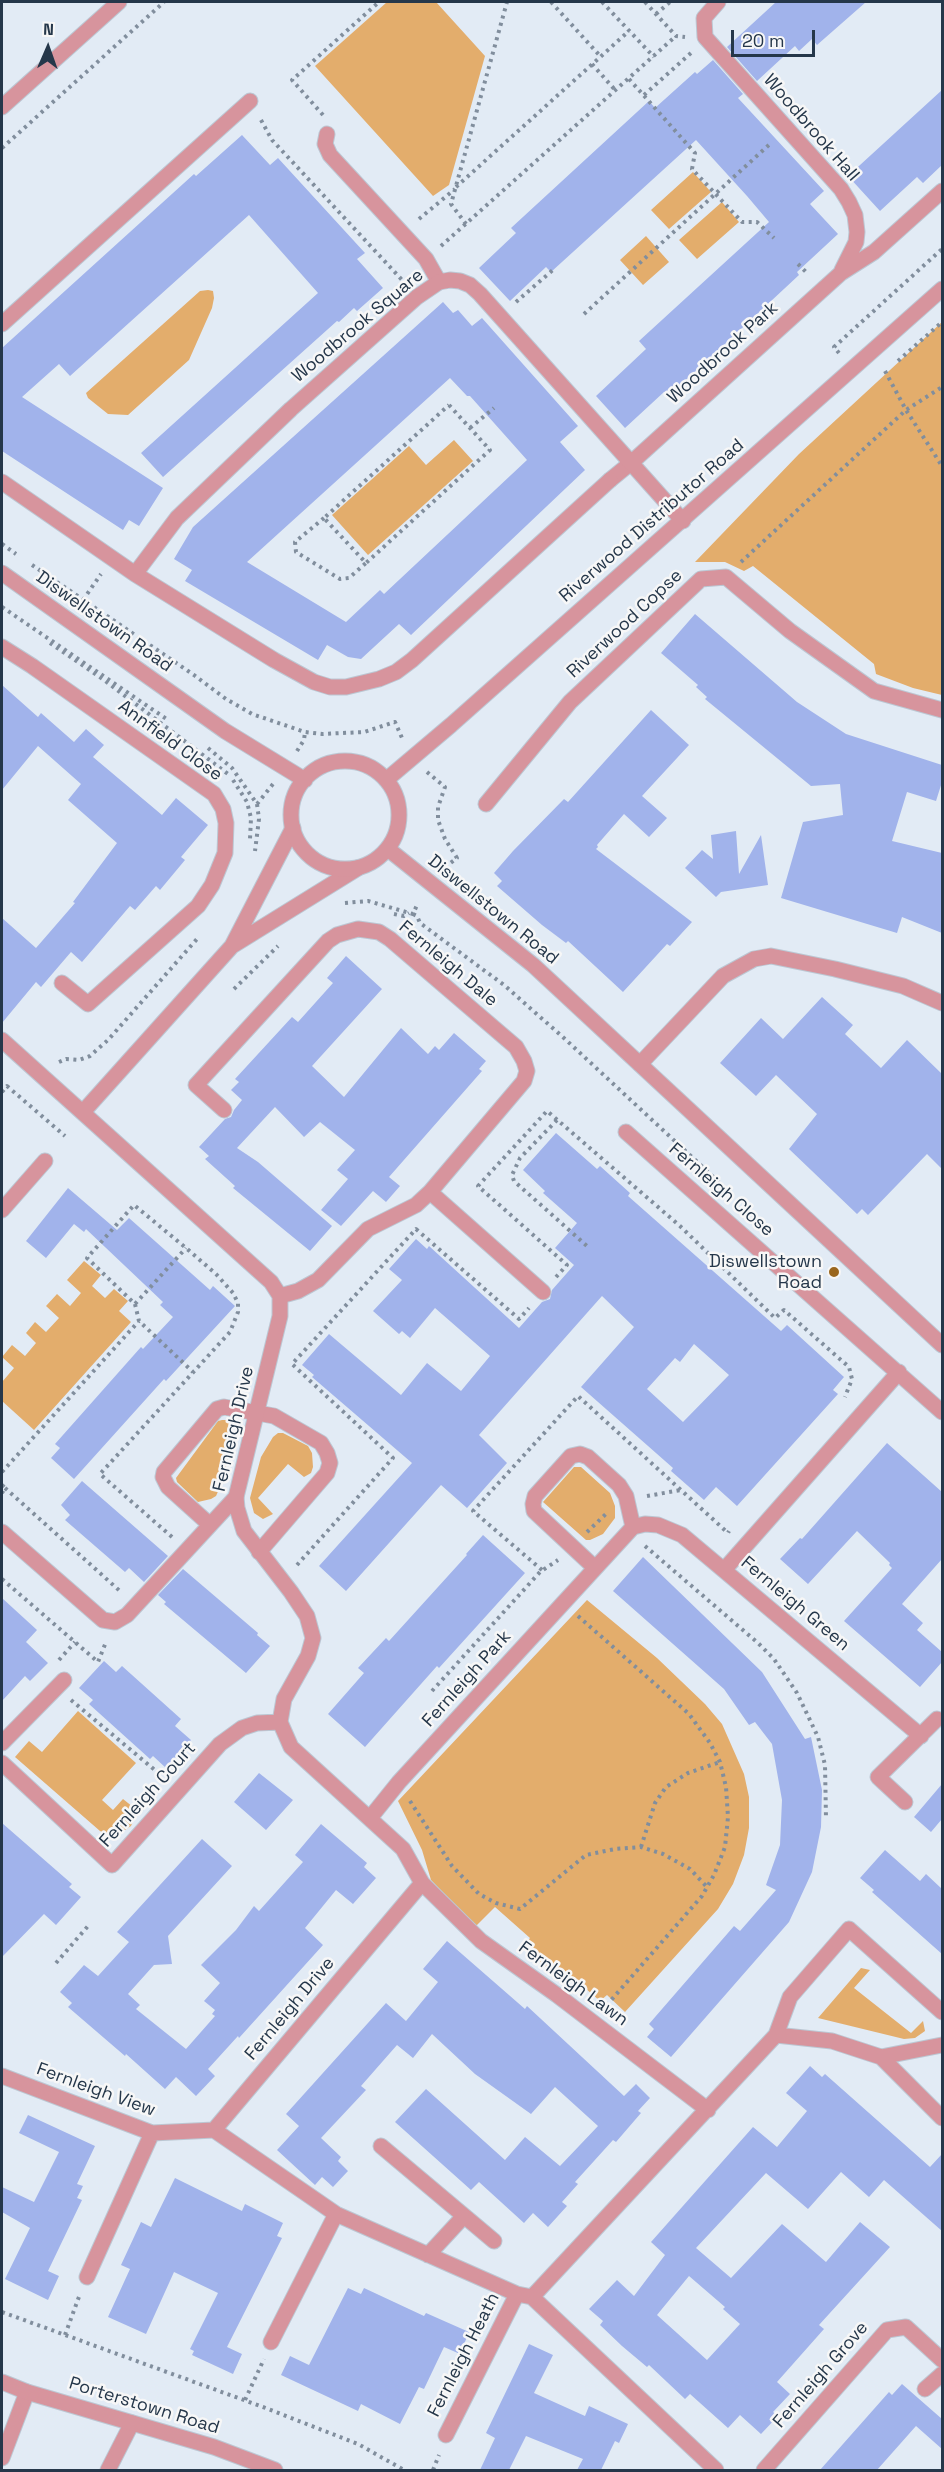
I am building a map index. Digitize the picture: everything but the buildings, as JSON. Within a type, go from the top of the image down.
[{"type":"street","points":[[2,107],[119,2]]},
{"type":"street","points":[[701,42],[704,18],[718,2]]},
{"type":"street","name":"Woodbrook Hall","points":[[701,42],[842,189],[855,215],[857,232],[850,257],[841,273]]},
{"type":"street","points":[[2,324],[250,101]]},
{"type":"street","points":[[329,129],[325,144],[330,155],[426,259],[439,282]]},
{"type":"street","points":[[841,273],[874,252],[942,191]]},
{"type":"street","name":"Woodbrook Park","points":[[2,482],[112,559],[274,660],[314,682],[330,687],[362,685],[396,672],[412,660],[841,273]]},
{"type":"street","name":"Woodbrook Square","points":[[135,574],[177,518],[291,409],[417,297],[439,282],[460,281],[470,285],[683,520]]},
{"type":"street","name":"Riverwood Distributor Road","points":[[386,780],[942,289]]},
{"type":"street","name":"Diswellstown Road","points":[[2,573],[225,731],[304,780]]},
{"type":"street","points":[[726,577],[790,632],[874,691],[942,710]]},
{"type":"street","name":"Riverwood Copse","points":[[486,804],[570,702],[701,579],[726,577]]},
{"type":"street","name":"Annfield Close","points":[[3,649],[32,666],[214,794],[223,809],[226,823],[225,853],[212,885],[198,906],[88,1004],[62,983]]},
{"type":"street","points":[[232,946],[358,868],[375,861],[388,849],[397,832],[399,814],[396,796],[386,780],[372,768],[355,762],[336,762],[319,768],[304,780],[295,794],[291,811],[293,828],[299,844],[310,856],[325,865],[341,869],[358,868]]},
{"type":"street","points":[[83,1112],[232,946],[293,828]]},
{"type":"street","name":"Diswellstown Road","points":[[388,849],[533,966],[942,1345]]},
{"type":"street","name":"Fernleigh Dale","points":[[224,1110],[196,1085],[328,942],[338,935],[358,929],[379,932],[390,939],[516,1047],[525,1061],[527,1071],[524,1081],[430,1192],[416,1205],[363,1233],[318,1280],[298,1291],[280,1296]]},
{"type":"street","points":[[640,1064],[723,976],[754,959],[771,956],[835,969],[903,986],[942,1003]]},
{"type":"street","points":[[2,1040],[271,1282],[280,1296]]},
{"type":"street","name":"Fernleigh Close","points":[[626,1132],[942,1412]]},
{"type":"street","points":[[2,1210],[45,1161]]},
{"type":"street","points":[[430,1192],[543,1292]]},
{"type":"street","name":"Fernleigh Drive","points":[[280,1296],[280,1317],[236,1497],[239,1519],[244,1531],[307,1616],[313,1638],[308,1656],[284,1699],[280,1722]]},
{"type":"street","points":[[724,1570],[899,1372]]},
{"type":"street","points":[[209,1524],[168,1487],[163,1477],[164,1472],[217,1409],[224,1407],[274,1416],[321,1443],[330,1463],[327,1473],[259,1552]]},
{"type":"street","points":[[594,1568],[534,1511],[532,1504],[535,1496],[571,1456],[580,1454],[588,1457],[619,1485],[627,1502],[633,1527]]},
{"type":"street","points":[[2,1532],[103,1620],[115,1622],[127,1615],[236,1497]]},
{"type":"street","name":"Fernleigh Green","points":[[633,1527],[645,1524],[670,1529],[682,1535],[921,1736]]},
{"type":"street","name":"Fernleigh Park","points":[[370,1818],[399,1782],[633,1527]]},
{"type":"street","points":[[2,1743],[64,1680]]},
{"type":"street","points":[[905,1802],[878,1777],[938,1719]]},
{"type":"street","points":[[280,1722],[291,1747],[403,1849],[422,1883]]},
{"type":"street","name":"Fernleigh Court","points":[[2,1763],[112,1865],[220,1744],[236,1732],[257,1723],[280,1722]]},
{"type":"street","name":"Fernleigh Drive","points":[[214,2130],[422,1883]]},
{"type":"street","name":"Fernleigh Lawn","points":[[422,1883],[481,1941],[708,2110]]},
{"type":"street","points":[[525,2295],[708,2110],[776,2035],[790,1997],[849,1929],[942,2012]]},
{"type":"street","points":[[776,2035],[832,2041],[881,2057],[942,2118]]},
{"type":"street","points":[[881,2057],[942,2045]]},
{"type":"street","name":"Fernleigh View","points":[[2,2076],[152,2133],[214,2130]]},
{"type":"street","points":[[214,2130],[336,2214],[525,2295],[716,2470]]},
{"type":"street","points":[[87,2277],[152,2133]]},
{"type":"street","points":[[381,2146],[494,2241]]},
{"type":"street","points":[[271,2342],[336,2214]]},
{"type":"street","points":[[428,2255],[464,2216]]},
{"type":"street","name":"Fernleigh Heath","points":[[446,2434],[525,2295]]},
{"type":"street","name":"Fernleigh Grove","points":[[764,2470],[887,2330],[906,2327],[942,2360]]},
{"type":"street","points":[[925,2389],[942,2374]]},
{"type":"street","name":"Porterstown Road","points":[[2,2382],[27,2392],[214,2447],[275,2470]]},
{"type":"street","points":[[2,2458],[27,2392]]},
{"type":"street","points":[[108,2470],[132,2423]]},
{"type":"path","points":[[2,148],[164,2]]},
{"type":"path","points":[[329,129],[292,80],[379,2]]},
{"type":"path","points":[[466,224],[452,204],[507,2]]},
{"type":"path","points":[[551,2],[601,57]]},
{"type":"path","points":[[602,2],[654,57]]},
{"type":"path","points":[[645,2],[676,36],[701,42]]},
{"type":"path","points":[[656,14],[670,2]]},
{"type":"path","points":[[411,211],[418,220],[629,31]]},
{"type":"path","points":[[402,280],[676,36]]},
{"type":"path","points":[[644,95],[701,42]]},
{"type":"path","points":[[592,64],[616,91]]},
{"type":"path","points":[[629,79],[695,153],[692,169],[742,222],[758,222],[774,238]]},
{"type":"path","points":[[250,101],[272,140],[417,297]]},
{"type":"path","points":[[584,314],[778,136]]},
{"type":"path","points":[[834,347],[942,249]]},
{"type":"path","points":[[500,316],[554,269]]},
{"type":"path","points":[[879,377],[942,322]]},
{"type":"path","points":[[885,371],[906,410],[942,465]]},
{"type":"path","points":[[726,577],[906,410],[942,387]]},
{"type":"path","points":[[449,405],[490,450],[345,580],[296,552],[295,542],[324,518],[449,405]]},
{"type":"path","points":[[470,428],[494,408]]},
{"type":"path","points":[[324,518],[366,563]]},
{"type":"path","points":[[2,544],[20,556]]},
{"type":"path","points":[[77,608],[112,559]]},
{"type":"path","points":[[29,562],[226,699],[252,714],[305,732],[322,734],[364,732],[395,723],[412,758],[445,787],[438,807],[438,820],[445,839],[457,858],[448,864]]},
{"type":"path","points":[[2,607],[177,727]]},
{"type":"path","points":[[50,643],[232,778],[240,789],[251,818],[250,840]]},
{"type":"path","points":[[206,747],[232,768],[257,804],[259,819],[255,854]]},
{"type":"path","points":[[334,906],[354,901],[368,901],[413,914],[417,905]]},
{"type":"path","points":[[50,1063],[57,1064],[66,1059],[79,1060],[90,1056],[108,1040],[202,933]]},
{"type":"path","points":[[2,1092],[7,1086],[65,1136]]},
{"type":"path","points":[[282,1581],[393,1458],[292,1364],[416,1229],[519,1319],[567,1265],[478,1186],[547,1111],[680,1226],[775,1318],[784,1310],[849,1367],[852,1378],[847,1394],[842,1400]]},
{"type":"path","points":[[45,1161],[83,1112]]},
{"type":"path","points":[[557,1120],[520,1158],[512,1175],[514,1181],[588,1247]]},
{"type":"path","points":[[176,1540],[100,1474],[230,1332],[238,1312],[233,1293],[216,1274],[134,1205],[87,1258],[135,1304],[139,1321],[193,1372]]},
{"type":"path","points":[[135,1304],[186,1248]]},
{"type":"path","points":[[2,1472],[139,1321]]},
{"type":"path","points":[[542,1570],[473,1511],[578,1396],[728,1533],[731,1528]]},
{"type":"path","points":[[2,1493],[3,1487]]},
{"type":"path","points":[[3,1487],[126,1597]]},
{"type":"path","points":[[432,1691],[542,1570],[558,1560],[610,1510],[646,1496],[681,1490]]},
{"type":"path","points":[[638,1554],[645,1546],[774,1659],[797,1693],[818,1737],[825,1765],[826,1818]]},
{"type":"path","points":[[2,1579],[98,1662],[115,1622]]},
{"type":"path","points":[[563,1603],[689,1714],[710,1743],[720,1762],[726,1787],[728,1817],[724,1847],[707,1887],[663,1943],[592,2022]]},
{"type":"path","points":[[580,1618],[588,1610]]},
{"type":"path","points":[[64,1680],[72,1687],[65,1695],[179,1791]]},
{"type":"path","points":[[641,1847],[655,1803],[666,1787],[688,1773],[720,1762]]},
{"type":"path","points":[[399,1782],[452,1866],[479,1894],[496,1903],[520,1909],[586,1854],[615,1848],[641,1847],[663,1854],[690,1869],[707,1887]]},
{"type":"path","points":[[56,1963],[88,1926]]},
{"type":"path","points":[[65,2335],[87,2277]]},
{"type":"path","points":[[2,2312],[245,2400],[358,2444],[404,2470]]},
{"type":"path","points":[[245,2400],[271,2342]]},
{"type":"shaded area","points":[[387,2],[436,2],[485,56],[449,185],[433,196],[315,66]]},
{"type":"shaded area","points":[[693,172],[711,192],[669,229],[651,210]]},
{"type":"shaded area","points":[[722,202],[739,222],[697,259],[679,240]]},
{"type":"shaded area","points":[[646,236],[669,262],[643,285],[620,260]]},
{"type":"shaded area","points":[[200,291],[213,291],[212,308],[189,360],[128,415],[108,414],[88,398],[86,393]]},
{"type":"shaded area","points":[[942,322],[942,695],[913,688],[876,674],[874,664],[753,566],[744,571],[725,562],[695,562],[799,454]]},
{"type":"shaded area","points":[[454,440],[473,461],[368,555],[332,515],[409,446],[426,465]]},
{"type":"shaded area","points":[[84,1261],[101,1275],[92,1286],[105,1298],[114,1289],[128,1301],[119,1311],[131,1322],[34,1430],[2,1401],[2,1382],[14,1368],[2,1357],[12,1345],[25,1356],[36,1343],[26,1333],[35,1322],[46,1332],[59,1318],[46,1306],[57,1294],[70,1306],[81,1293],[67,1280]]},
{"type":"shaded area","points":[[228,1420],[233,1426],[232,1443],[221,1485],[216,1496],[198,1502],[177,1482],[176,1478],[218,1421]]},
{"type":"shaded area","points":[[278,1433],[283,1433],[308,1446],[312,1453],[313,1467],[311,1473],[304,1477],[288,1464],[258,1498],[273,1514],[263,1519],[254,1513],[250,1498],[261,1457]]},
{"type":"shaded area","points":[[574,1467],[581,1467],[610,1493],[615,1506],[615,1518],[603,1534],[590,1540],[586,1540],[543,1502]]},
{"type":"shaded area","points":[[587,1600],[657,1658],[705,1704],[722,1724],[744,1774],[749,1797],[749,1828],[744,1855],[733,1884],[718,1909],[625,2012],[607,1995],[600,2001],[564,1970],[560,1979],[523,1947],[530,1938],[495,1907],[475,1927],[431,1880],[422,1850],[398,1801]]},
{"type":"shaded area","points":[[78,1711],[136,1763],[102,1800],[113,1810],[123,1799],[133,1807],[134,1819],[131,1826],[125,1830],[109,1835],[100,1831],[15,1757],[29,1741],[42,1752]]},
{"type":"shaded area","points":[[861,1968],[870,1970],[854,1988],[911,2033],[923,2021],[925,2031],[915,2038],[904,2039],[818,2018]]},
{"type":"place","name":"Diswellstown Road","points":[[834,1272]]}]
